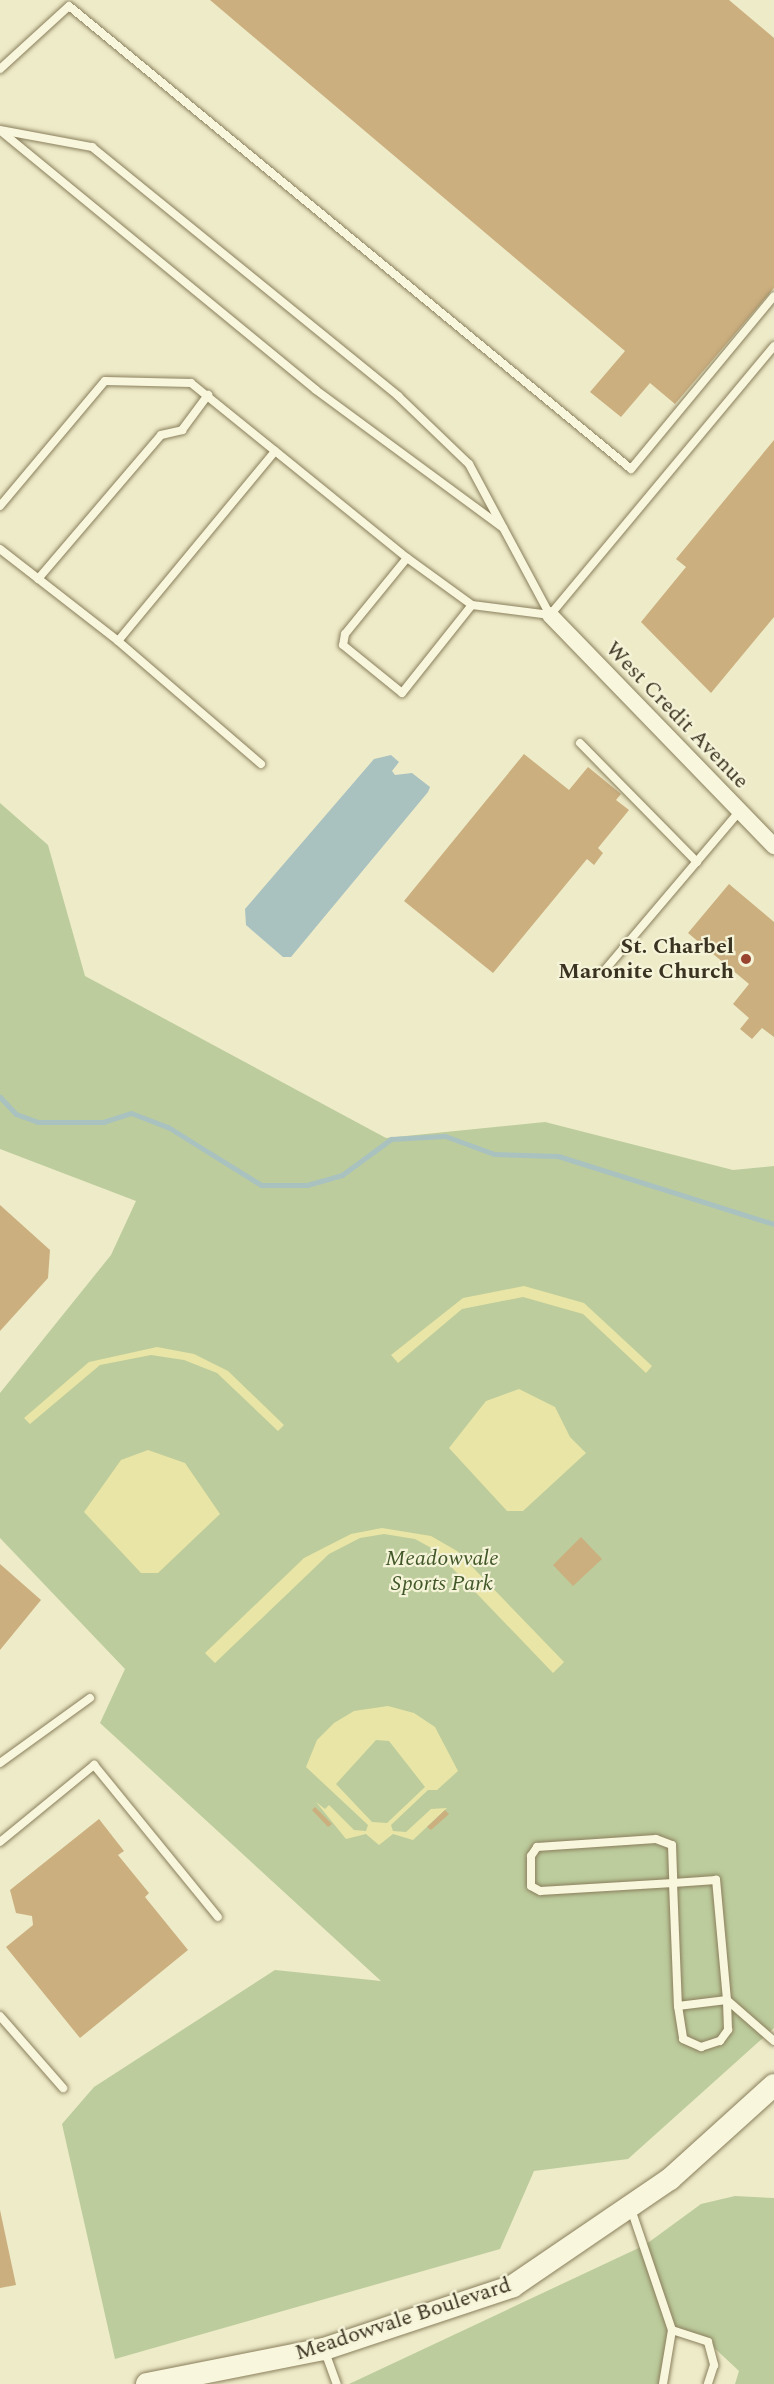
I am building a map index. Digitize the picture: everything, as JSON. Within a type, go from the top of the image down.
[{"type":"main road","name":"Meadowvale Boulevard","points":[[159,2383],[324,2349],[513,2286],[631,2209],[774,2085]]},
{"type":"street","name":"West Credit Avenue","points":[[549,615],[774,846]]},
{"type":"lane","points":[[0,69],[69,6],[631,469],[774,296]]},
{"type":"lane","points":[[0,131],[316,390],[503,528]]},
{"type":"lane","points":[[0,131],[92,147],[165,201],[442,434],[469,464],[549,615]]},
{"type":"lane","points":[[549,615],[774,346]]},
{"type":"lane","points":[[0,506],[105,381],[191,383],[407,558],[472,605],[549,615]]},
{"type":"lane","points":[[38,579],[161,435],[182,430],[208,395]]},
{"type":"lane","points":[[118,641],[274,451]]},
{"type":"lane","points":[[0,549],[118,641],[261,764]]},
{"type":"lane","points":[[407,558],[345,634],[343,645],[402,693],[472,605]]},
{"type":"lane","points":[[580,743],[697,862]]},
{"type":"lane","points":[[604,971],[739,812]]},
{"type":"lane","points":[[0,1763],[90,1698]]},
{"type":"lane","points":[[0,1842],[93,1765],[218,1917]]},
{"type":"lane","points":[[673,1883],[540,1891],[531,1886],[531,1856],[537,1847],[656,1839],[672,1845],[673,1883],[678,2006],[683,2040],[701,2047],[720,2041],[728,2030],[716,1880],[673,1883]]},
{"type":"lane","points":[[678,2006],[727,2000],[774,2041]]},
{"type":"lane","points":[[0,2016],[63,2088]]},
{"type":"lane","points":[[631,2209],[672,2330],[663,2384]]},
{"type":"lane","points":[[672,2330],[708,2342],[714,2365],[708,2384]]},
{"type":"lane","points":[[324,2349],[337,2384]]},
{"type":"green space","name":"Meadowvale Sports Park","points":[[0,803],[48,845],[85,976],[386,1138],[545,1122],[733,1170],[774,1166],[774,2028],[628,2159],[534,2171],[500,2249],[115,2359],[62,2124],[94,2087],[275,1970],[381,1981],[100,1723],[125,1669],[0,1538],[0,1393],[111,1255],[136,1201],[0,1149]]},
{"type":"green space","points":[[735,2196],[774,2198],[774,2384],[735,2384],[739,2371],[708,2342],[673,2331],[662,2384],[349,2384],[645,2245],[701,2204]]},
{"type":"sand","points":[[524,1286],[584,1303],[652,1366],[646,1373],[583,1314],[523,1297],[462,1309],[398,1363],[391,1355],[463,1298]]},
{"type":"sand","points":[[157,1347],[194,1354],[228,1371],[284,1425],[278,1431],[217,1373],[184,1360],[151,1355],[100,1365],[30,1424],[24,1418],[89,1362]]},
{"type":"sand","points":[[519,1389],[555,1407],[570,1437],[586,1453],[523,1511],[507,1511],[449,1448],[486,1401]]},
{"type":"sand","points":[[148,1450],[185,1463],[220,1514],[158,1573],[141,1573],[84,1512],[121,1460]]},
{"type":"sand","points":[[382,1528],[431,1536],[457,1551],[564,1662],[553,1673],[435,1550],[415,1539],[384,1534],[360,1538],[329,1554],[215,1663],[205,1653],[304,1558],[351,1534]]},
{"type":"sand","points":[[388,1706],[414,1713],[435,1727],[458,1771],[437,1790],[428,1790],[391,1825],[393,1831],[406,1832],[431,1809],[447,1808],[413,1840],[393,1834],[379,1845],[366,1834],[346,1839],[316,1802],[325,1809],[329,1805],[354,1830],[366,1831],[368,1825],[306,1767],[317,1740],[334,1723],[354,1711]],"holes":[[[376,1740],[389,1741],[425,1787],[387,1823],[372,1822],[336,1784]]]},
{"type":"water","points":[[391,755],[399,762],[392,771],[395,775],[412,773],[430,787],[428,792],[291,957],[283,957],[246,925],[245,909],[374,759]]},
{"type":"building","points":[[210,0],[729,0],[774,38],[774,288],[675,404],[650,383],[621,417],[590,392],[625,351]]},
{"type":"building","points":[[774,440],[774,617],[711,693],[641,622],[686,567],[676,559]]},
{"type":"building","points":[[524,754],[569,790],[588,767],[621,794],[616,800],[629,810],[598,848],[603,853],[594,865],[587,859],[493,973],[404,901]]},
{"type":"building","name":"St. Charbel Maronite Church","points":[[729,884],[774,922],[774,1037],[762,1028],[752,1039],[740,1029],[749,1018],[733,1004],[749,984],[688,933]]},
{"type":"building","points":[[0,1205],[50,1250],[48,1278],[0,1331]]},
{"type":"building","points":[[581,1537],[602,1559],[573,1586],[553,1565]]},
{"type":"building","points":[[0,1564],[41,1600],[0,1650]]},
{"type":"building","points":[[315,1807],[332,1824],[328,1827],[312,1810]]},
{"type":"building","points":[[445,1810],[449,1814],[431,1830],[427,1827]]},
{"type":"building","points":[[99,1819],[124,1851],[118,1855],[149,1893],[145,1897],[188,1950],[80,2038],[6,1947],[33,1925],[32,1916],[16,1913],[10,1890]]},
{"type":"building","points":[[0,2210],[16,2285],[0,2288]]},
{"type":"waterway","points":[[0,1097],[16,1114],[38,1122],[103,1122],[131,1113],[168,1127],[261,1185],[307,1185],[342,1175],[391,1139],[445,1136],[494,1154],[558,1156],[774,1224]]},
{"type":"place","name":"St. Charbel Maronite Church","points":[[746,959]]}]
